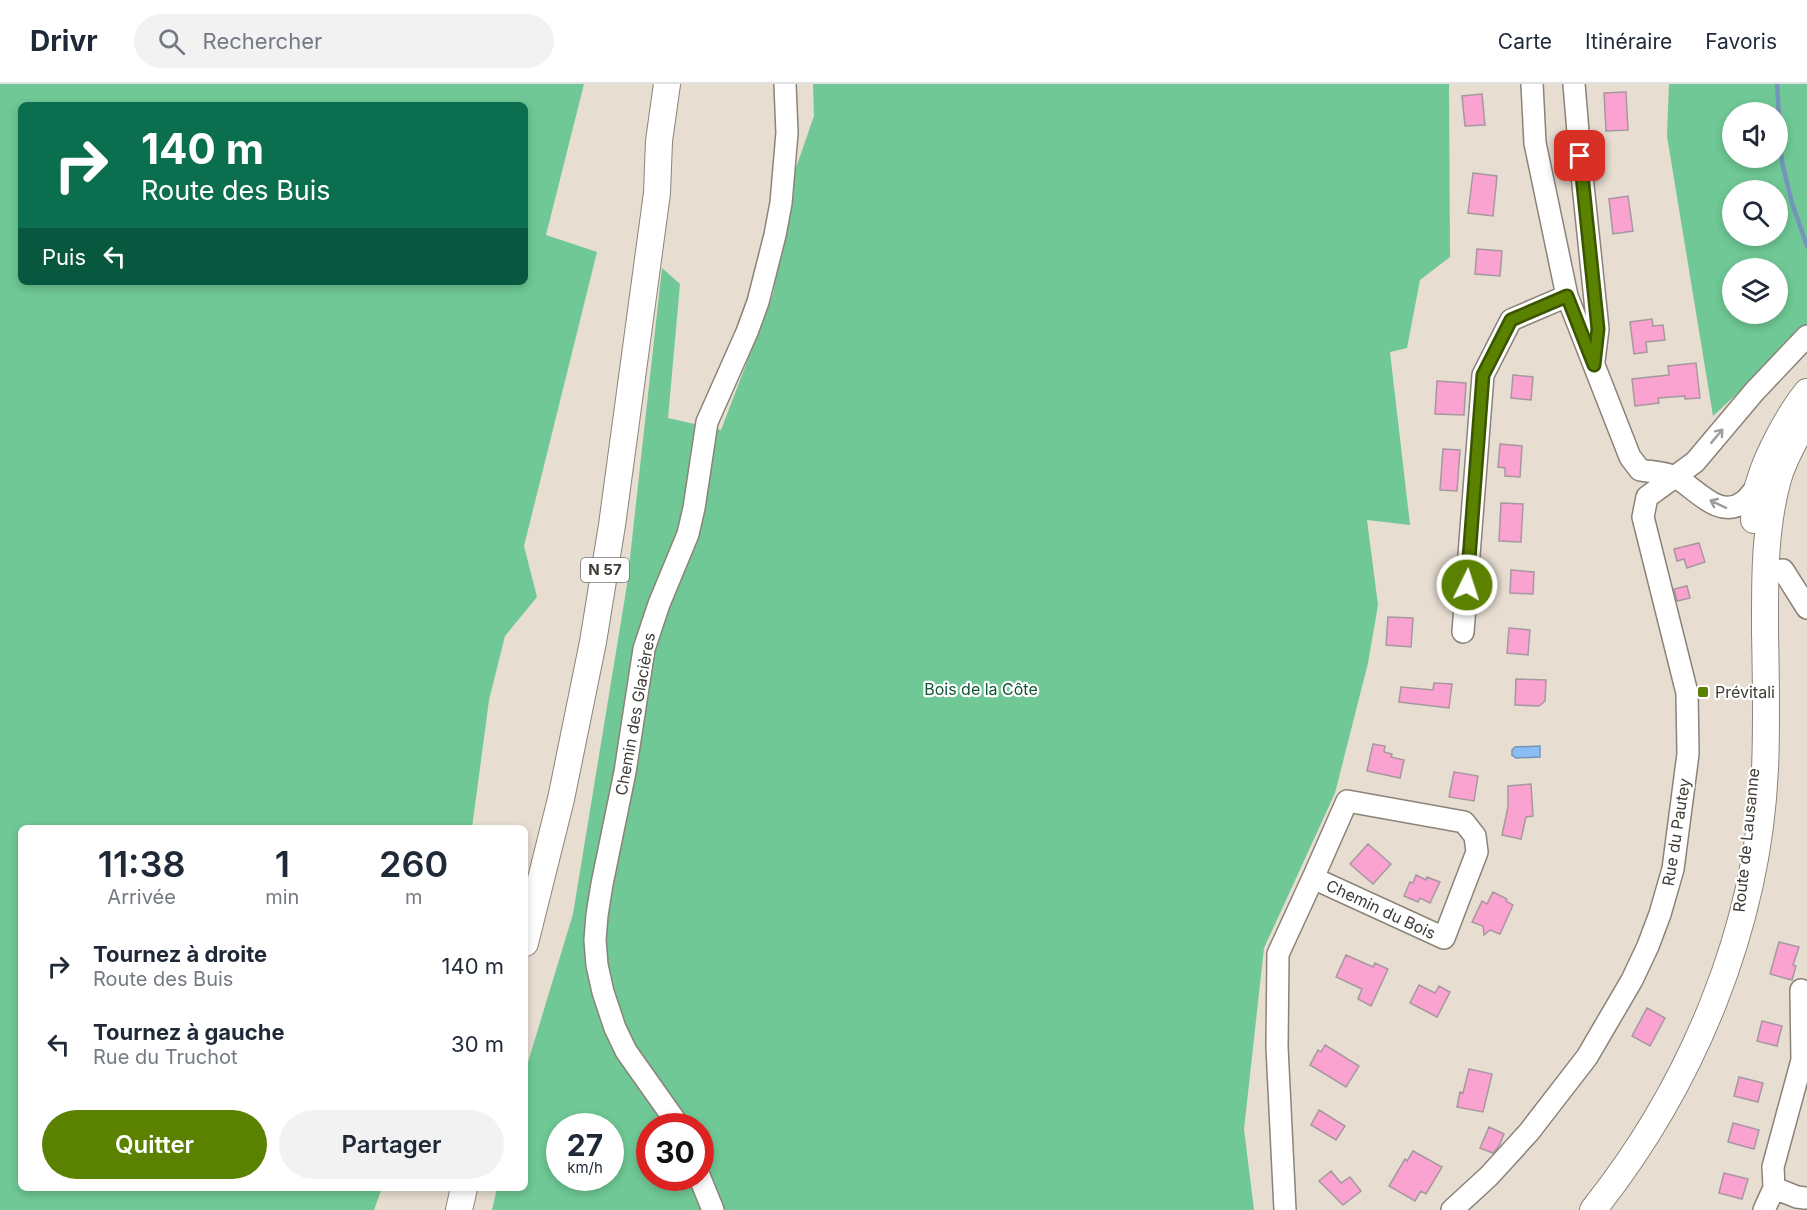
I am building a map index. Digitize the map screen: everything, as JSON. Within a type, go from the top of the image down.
[{"type":"main road","name":"N 57","points":[[528,931],[566,778],[595,632],[611,535],[657,193],[659,141],[667,84]]},
{"type":"main road","name":"N 57","points":[[657,193],[670,144],[680,84]]},
{"type":"main road","name":"Route de Lausanne","points":[[1734,941],[1749,841],[1754,782],[1755,724],[1750,595],[1751,556],[1758,484],[1771,453],[1800,400],[1807,392]]},
{"type":"main road","name":"Route de Lausanne","points":[[1593,1210],[1626,1166],[1676,1085],[1712,1008],[1734,941],[1750,880],[1761,823],[1767,725],[1765,598],[1768,530],[1778,478],[1807,418]]},
{"type":"main road","points":[[459,1210],[463,1191]]},
{"type":"street","name":"Chemin des Glacières","points":[[670,1113],[626,1051],[615,1028],[597,965],[595,940],[597,915],[625,772],[644,649],[659,604],[688,534],[707,422],[747,332],[767,273],[781,203],[787,133],[785,84]]},
{"type":"street","points":[[1532,84],[1535,143],[1567,296],[1630,457],[1640,470],[1675,476],[1715,504],[1726,508],[1734,508],[1745,501],[1758,484]]},
{"type":"street","points":[[1574,84],[1598,329],[1594,365]]},
{"type":"street","points":[[1463,632],[1483,375],[1511,320],[1567,296]]},
{"type":"street","name":"Rue du Pautey","points":[[1452,1210],[1489,1176],[1529,1132],[1587,1057],[1632,980],[1648,946],[1673,869],[1688,753],[1687,693],[1643,517],[1647,497],[1695,462],[1754,392],[1807,336]]},
{"type":"street","points":[[1783,570],[1807,608]]},
{"type":"street","name":"Chemin du Bois","points":[[1285,1210],[1277,1047],[1278,954],[1347,801],[1464,822],[1475,836],[1477,852],[1444,938],[1313,878]]},
{"type":"street","points":[[1764,1210],[1774,1188],[1773,1167],[1802,1060],[1801,990]]},
{"type":"street","points":[[1774,1188],[1806,1201]]},
{"type":"street","points":[[705,1191],[713,1210]]},
{"type":"green space","points":[[0,84],[584,84],[546,235],[597,252],[524,546],[537,597],[505,636],[489,700],[472,825],[18,825],[18,1191],[381,1191],[374,1210],[0,1210]]},
{"type":"green space","name":"Bois de la Côte","points":[[813,84],[1449,84],[1450,257],[1420,280],[1407,348],[1390,352],[1410,525],[1367,520],[1378,605],[1368,663],[1335,793],[1264,948],[1244,1129],[1254,1210],[492,1210],[496,1191],[528,1191],[528,1062],[573,914],[627,585],[662,268],[680,284],[668,418],[721,430],[773,294],[791,182],[814,116]]},
{"type":"green space","points":[[1669,84],[1807,84],[1807,329],[1713,416],[1667,136]]},
{"type":"water","points":[[1540,746],[1540,757],[1516,758],[1512,755],[1515,747]]},
{"type":"building","points":[[1626,92],[1628,130],[1606,131],[1604,93]]},
{"type":"building","points":[[1482,94],[1485,125],[1465,126],[1462,96]]},
{"type":"building","points":[[1473,173],[1497,176],[1493,216],[1468,213]]},
{"type":"building","points":[[1628,196],[1633,231],[1613,234],[1609,199]]},
{"type":"building","points":[[1477,249],[1502,251],[1500,276],[1475,274]]},
{"type":"building","points":[[1652,319],[1653,326],[1663,325],[1665,340],[1646,342],[1647,352],[1634,354],[1630,322]]},
{"type":"building","points":[[1696,363],[1700,398],[1685,399],[1685,396],[1658,398],[1659,403],[1635,406],[1632,379],[1669,375],[1668,366]]},
{"type":"building","points":[[1513,375],[1533,377],[1531,400],[1511,398]]},
{"type":"building","points":[[1437,381],[1466,383],[1464,415],[1435,414]]},
{"type":"building","points":[[1500,444],[1522,446],[1520,477],[1505,476],[1505,468],[1498,467]]},
{"type":"building","points":[[1443,449],[1460,450],[1457,491],[1440,490]]},
{"type":"building","points":[[1501,503],[1523,504],[1521,542],[1499,541]]},
{"type":"building","points":[[1699,543],[1705,562],[1687,568],[1684,559],[1677,561],[1674,549]]},
{"type":"building","points":[[1511,570],[1534,572],[1533,594],[1510,593]]},
{"type":"building","points":[[1687,586],[1690,598],[1677,601],[1674,589]]},
{"type":"building","points":[[1388,617],[1413,618],[1411,647],[1386,645]]},
{"type":"building","points":[[1509,628],[1530,630],[1528,655],[1507,653]]},
{"type":"building","points":[[1516,679],[1546,680],[1545,701],[1539,706],[1515,705]]},
{"type":"building","points":[[1434,683],[1452,684],[1449,708],[1399,702],[1401,687],[1433,690]]},
{"type":"building","points":[[1373,744],[1385,746],[1384,752],[1392,754],[1391,757],[1404,760],[1400,778],[1367,771]]},
{"type":"building","points":[[1454,772],[1478,776],[1474,801],[1449,797]]},
{"type":"building","points":[[1531,784],[1533,816],[1526,817],[1521,839],[1502,835],[1508,807],[1508,786]]},
{"type":"building","points":[[1368,844],[1391,864],[1373,884],[1350,864]]},
{"type":"building","points":[[1416,875],[1426,880],[1427,877],[1440,882],[1430,903],[1420,898],[1418,902],[1404,896]]},
{"type":"building","points":[[1493,892],[1513,905],[1500,934],[1490,930],[1484,935],[1483,926],[1472,922],[1482,901],[1487,904]]},
{"type":"building","points":[[1779,942],[1799,947],[1793,965],[1796,966],[1792,980],[1770,974]]},
{"type":"building","points":[[1346,955],[1373,967],[1375,963],[1388,969],[1371,1006],[1358,999],[1362,989],[1336,977]]},
{"type":"building","points":[[1419,985],[1435,993],[1439,986],[1450,992],[1437,1017],[1410,1003]]},
{"type":"building","points":[[1647,1008],[1665,1018],[1650,1046],[1632,1036]]},
{"type":"building","points":[[1762,1021],[1782,1026],[1777,1046],[1757,1041]]},
{"type":"building","points":[[1325,1045],[1359,1066],[1346,1087],[1310,1065],[1318,1050],[1321,1052]]},
{"type":"building","points":[[1469,1069],[1492,1074],[1483,1112],[1457,1107]]},
{"type":"building","points":[[1739,1077],[1763,1083],[1758,1102],[1734,1096]]},
{"type":"building","points":[[1319,1110],[1345,1126],[1336,1140],[1311,1125]]},
{"type":"building","points":[[1733,1123],[1759,1130],[1754,1149],[1728,1142]]},
{"type":"building","points":[[1489,1127],[1504,1134],[1493,1153],[1480,1148]]},
{"type":"building","points":[[1413,1151],[1442,1167],[1426,1194],[1421,1191],[1415,1201],[1389,1186],[1405,1159],[1407,1161]]},
{"type":"building","points":[[1331,1171],[1341,1183],[1350,1177],[1361,1191],[1343,1205],[1319,1181]]},
{"type":"building","points":[[1724,1173],[1748,1179],[1742,1199],[1719,1193]]},
{"type":"waterway","points":[[1777,84],[1782,162],[1792,203],[1807,246]]},
{"type":"place","name":"Prévitali","points":[[1703,692]]},
{"type":"route","points":[[1467,585],[1483,375],[1511,320],[1567,296],[1594,365],[1598,329],[1580,156]]}]
